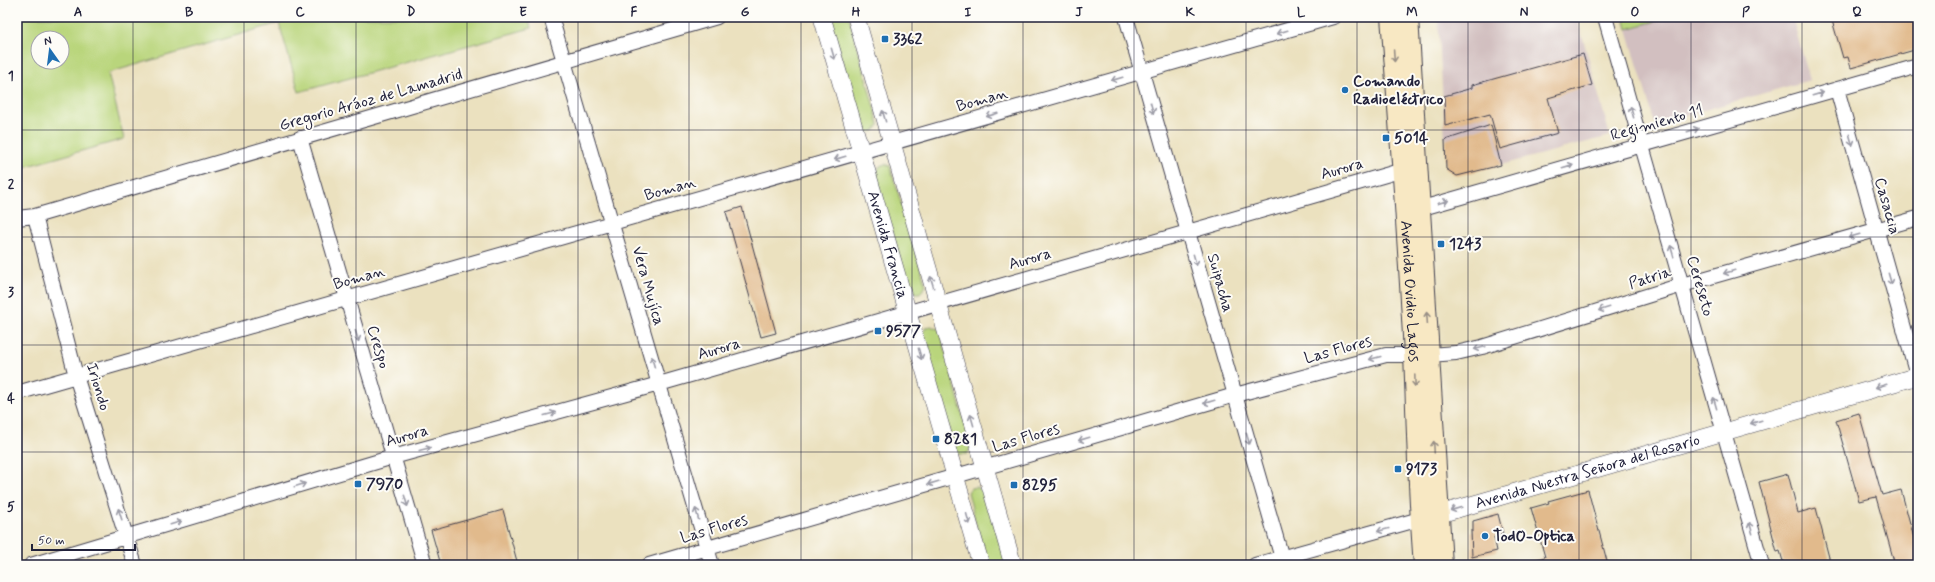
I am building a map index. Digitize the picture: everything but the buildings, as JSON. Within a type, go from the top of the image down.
[{"type":"main road","name":"Avenida Ovidio Lagos","points":[[1391,17],[1410,168],[1422,355],[1429,517],[1424,565]]},
{"type":"main road","name":"Avenida Ovidio Lagos","points":[[1408,17],[1410,168]]},
{"type":"main road","name":"Avenida Ovidio Lagos","points":[[1429,517],[1442,565]]},
{"type":"street","name":"Vera Mujíca","points":[[551,17],[712,565]]},
{"type":"street","name":"Gregorio Aráoz de Lamadrid","points":[[17,218],[35,216],[717,17]]},
{"type":"street","name":"Avenida Francia","points":[[822,17],[981,565]]},
{"type":"street","name":"Avenida Francia","points":[[856,17],[1013,565]]},
{"type":"street","name":"Suipacha","points":[[1126,17],[1282,558]]},
{"type":"street","name":"Boman","points":[[17,393],[1333,17]]},
{"type":"street","name":"Cereseto","points":[[1605,17],[1762,565]]},
{"type":"street","name":"Regimiento 11","points":[[1413,210],[1918,66]]},
{"type":"street","name":"Casaccia","points":[[1837,89],[1918,376]]},
{"type":"street","name":"Crespo","points":[[300,138],[425,565]]},
{"type":"street","name":"Aurora","points":[[31,565],[127,538],[393,457],[659,384],[1410,168]]},
{"type":"street","name":"Gregorio Aráoz de Lamadrid","points":[[17,225],[35,216]]},
{"type":"street","name":"Iriondo","points":[[35,216],[76,376],[135,565]]},
{"type":"street","name":"Patria","points":[[1422,355],[1456,353],[1482,347],[1682,285],[1918,218]]},
{"type":"street","name":"Las Flores","points":[[649,565],[1235,395],[1386,355],[1422,355]]},
{"type":"street","name":"Avenida Nuestra Señora del Rosario","points":[[1255,565],[1429,517],[1918,376]]},
{"type":"shaded area","points":[[1438,17],[1577,17],[1610,136],[1501,165],[1491,125],[1445,140]]},
{"type":"shaded area","points":[[1670,17],[1792,17],[1810,80],[1655,124],[1627,29]]},
{"type":"green space","points":[[17,17],[528,17],[531,28],[299,92],[279,23],[108,73],[124,139],[17,169]]},
{"type":"green space","points":[[831,17],[849,17],[879,125],[874,131],[865,132],[862,129],[830,20]]},
{"type":"green space","points":[[1624,17],[1670,17],[1627,29]]},
{"type":"green space","points":[[885,164],[890,166],[926,286],[920,293],[912,293],[909,290],[875,174],[880,166]]},
{"type":"green space","points":[[931,326],[940,330],[971,447],[967,454],[958,454],[955,451],[921,336],[926,327]]},
{"type":"green space","points":[[976,487],[985,492],[1007,565],[986,565],[968,492],[971,488]]},
{"type":"place","name":"3362","points":[[885,39]]},
{"type":"place","name":"Comando Radioeléctrico","points":[[1345,90]]},
{"type":"place","name":"5014","points":[[1386,138]]},
{"type":"place","name":"1243","points":[[1441,244]]},
{"type":"place","name":"9577","points":[[878,331]]},
{"type":"place","name":"8281","points":[[936,439]]},
{"type":"place","name":"9173","points":[[1398,469]]},
{"type":"place","name":"7970","points":[[358,484]]},
{"type":"place","name":"8295","points":[[1014,485]]},
{"type":"place","name":"TodO-Optica","points":[[1485,536]]}]
